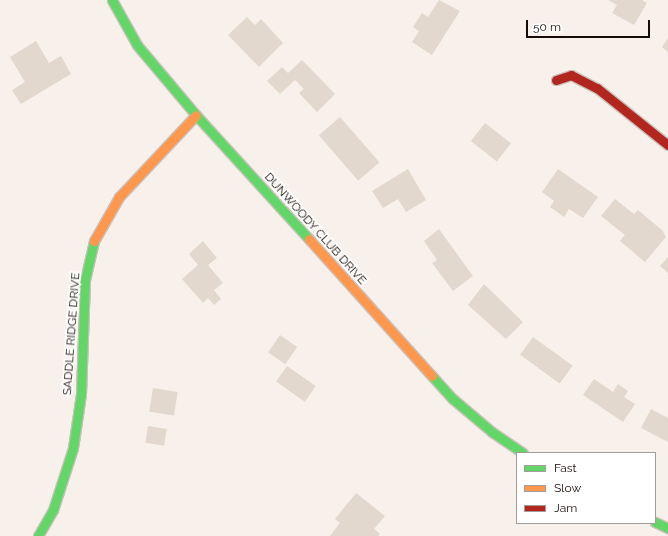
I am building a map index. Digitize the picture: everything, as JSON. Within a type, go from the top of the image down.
[{"type":"street","name":"DUNWOODY CLUB DRIVE","points":[[112,0],[137,45],[196,115],[452,399],[492,432],[522,452]]},
{"type":"street","points":[[556,80],[571,76],[597,88],[668,145]]},
{"type":"street","name":"SADDLE RIDGE DRIVE","points":[[38,536],[53,510],[73,448],[81,394],[85,280],[95,239],[119,197],[196,115]]},
{"type":"street","points":[[656,522],[668,528]]},
{"type":"building","points":[[439,0],[460,11],[432,55],[412,42],[419,31],[413,27],[422,13],[428,17]]},
{"type":"building","points":[[608,0],[642,0],[647,3],[634,25],[612,13],[617,5]]},
{"type":"building","points":[[247,17],[255,25],[261,19],[283,43],[259,67],[228,35]]},
{"type":"building","points":[[668,38],[668,52],[662,47]]},
{"type":"building","points":[[36,41],[49,63],[61,56],[71,74],[21,104],[12,90],[25,82],[10,57]]},
{"type":"building","points":[[302,60],[335,94],[317,112],[299,93],[304,89],[295,80],[280,94],[267,81],[282,67],[288,73]]},
{"type":"building","points":[[340,117],[379,162],[358,181],[319,135]]},
{"type":"building","points":[[485,123],[511,143],[497,161],[471,141]]},
{"type":"building","points":[[408,169],[426,200],[406,212],[398,199],[383,208],[372,191]]},
{"type":"building","points":[[558,169],[598,197],[583,218],[569,209],[564,217],[550,207],[554,201],[542,192]]},
{"type":"building","points":[[615,199],[634,214],[638,210],[662,230],[666,237],[645,262],[620,241],[625,235],[601,216]]},
{"type":"building","points":[[439,229],[473,276],[453,291],[432,263],[437,260],[424,241]]},
{"type":"building","points":[[203,241],[217,258],[208,265],[223,283],[214,290],[221,299],[214,305],[208,298],[203,303],[182,279],[198,265],[189,254]]},
{"type":"building","points":[[668,257],[668,273],[660,266]]},
{"type":"building","points":[[484,284],[523,322],[506,339],[468,305]]},
{"type":"building","points":[[280,335],[297,347],[285,364],[268,352]]},
{"type":"building","points":[[533,337],[573,366],[560,384],[520,355]]},
{"type":"building","points":[[287,366],[316,386],[305,402],[276,382]]},
{"type":"building","points":[[594,379],[613,392],[618,384],[628,391],[624,397],[635,404],[623,422],[583,395]]},
{"type":"building","points":[[153,388],[178,392],[174,416],[149,412]]},
{"type":"building","points":[[651,409],[668,418],[668,442],[641,428]]},
{"type":"building","points":[[148,426],[167,429],[164,446],[145,443]]},
{"type":"building","points":[[356,493],[385,516],[374,529],[380,534],[378,536],[330,536],[340,523],[335,519]]},
{"type":"traffic: fast","points":[[112,0],[137,45],[196,115],[309,239]]},
{"type":"traffic: fast","points":[[38,536],[53,510],[73,448],[81,394],[85,280],[94,241]]},
{"type":"traffic: fast","points":[[432,376],[453,399],[492,432],[522,452]]},
{"type":"traffic: fast","points":[[656,522],[668,528]]},
{"type":"traffic: slow","points":[[94,241],[119,197],[196,115]]},
{"type":"traffic: slow","points":[[309,239],[432,376]]},
{"type":"traffic: jam","points":[[556,80],[571,75],[597,88],[668,145]]}]
